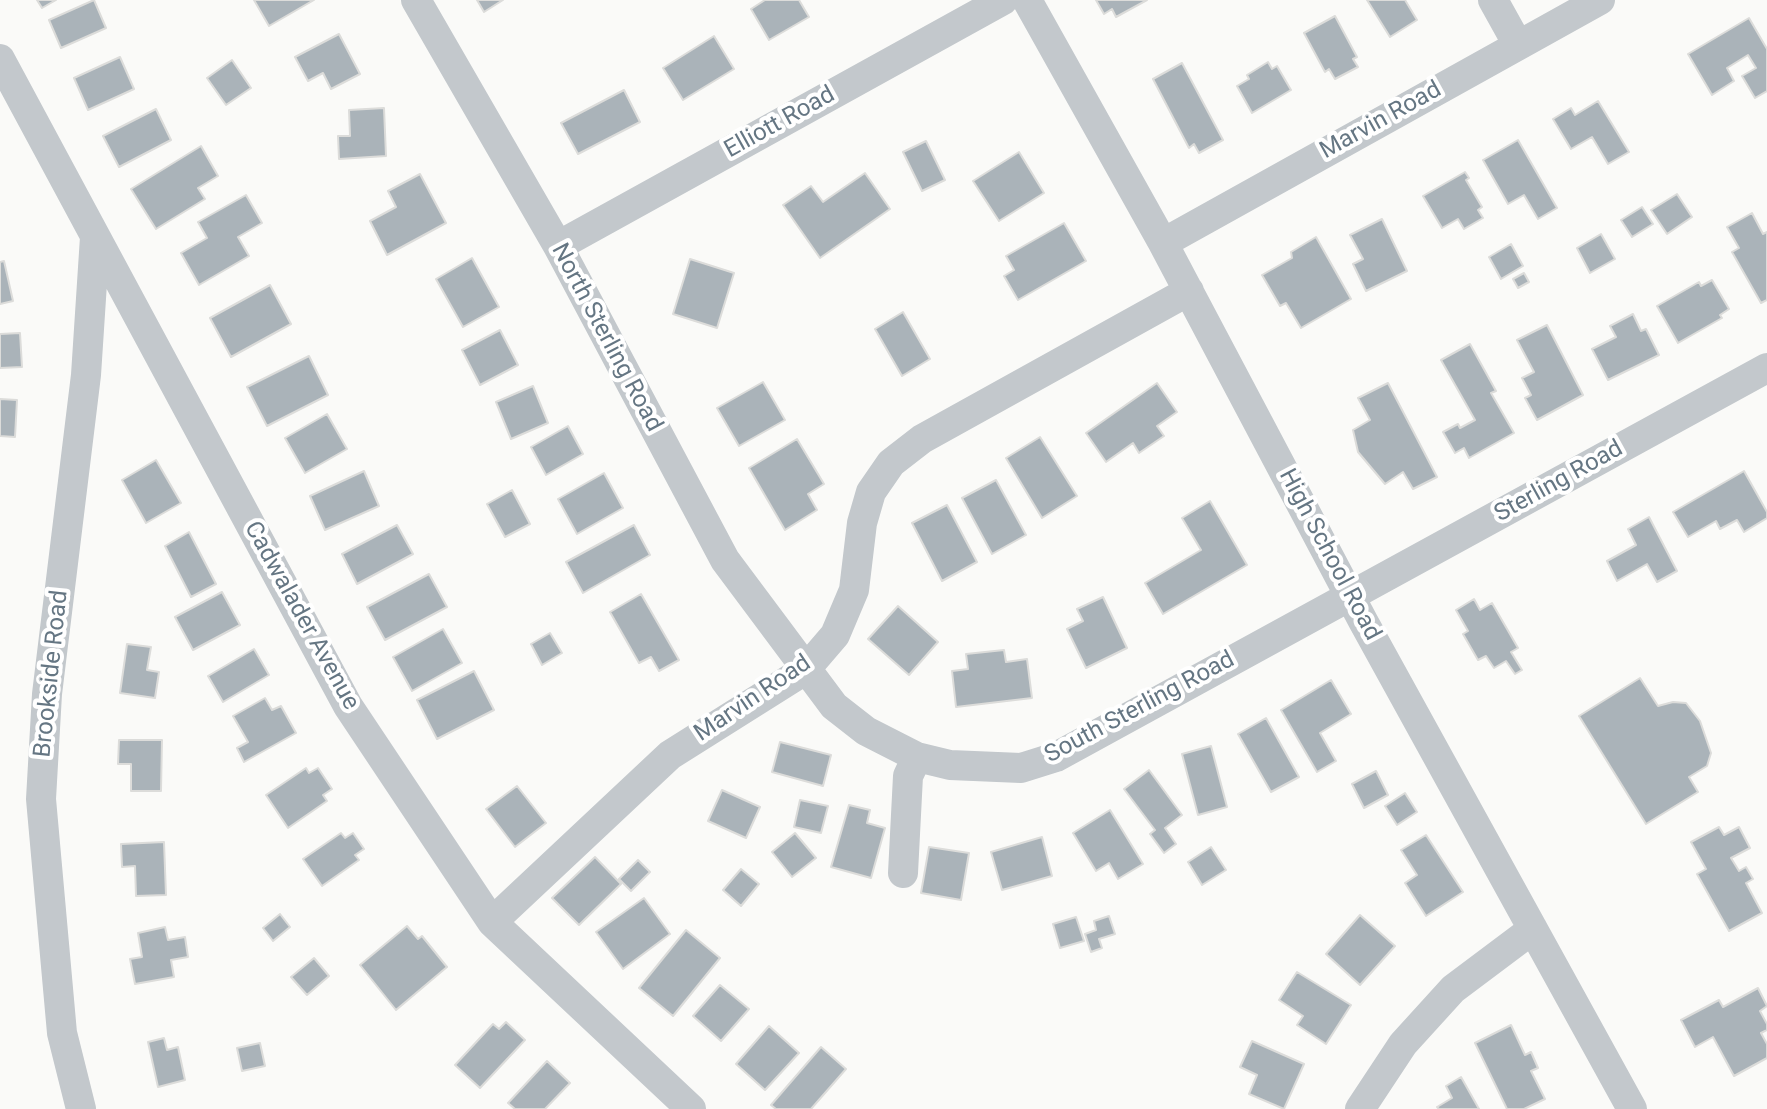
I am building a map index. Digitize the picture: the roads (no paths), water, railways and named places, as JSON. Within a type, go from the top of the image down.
[{"type":"street","name":"North Sterling Road","points":[[416,0],[558,246],[725,560],[805,670]]},
{"type":"street","name":"Elliott Road","points":[[558,246],[1003,0]]},
{"type":"street","name":"High School Road","points":[[1027,0],[1163,243],[1350,595],[1632,1109]]},
{"type":"street","points":[[1493,0],[1518,45]]},
{"type":"street","name":"Marvin Road","points":[[1163,243],[1600,0]]},
{"type":"street","name":"Cadwalader Avenue","points":[[0,59],[348,706],[492,922],[691,1109]]},
{"type":"street","name":"Brookside Road","points":[[81,1109],[62,1033],[41,799],[47,694],[86,375],[95,237]]},
{"type":"street","name":"Marvin Road","points":[[492,922],[670,755],[805,670],[835,635],[854,590],[862,523],[871,492],[891,463],[922,439],[1189,291]]},
{"type":"street","name":"Sterling Road","points":[[1350,595],[1767,368]]},
{"type":"street","name":"South Sterling Road","points":[[805,670],[834,706],[866,731],[917,757],[950,765],[1021,768],[1056,757],[1350,595]]},
{"type":"street","points":[[903,873],[908,776],[917,757]]},
{"type":"street","points":[[1360,1109],[1403,1044],[1453,989],[1533,929]]}]
